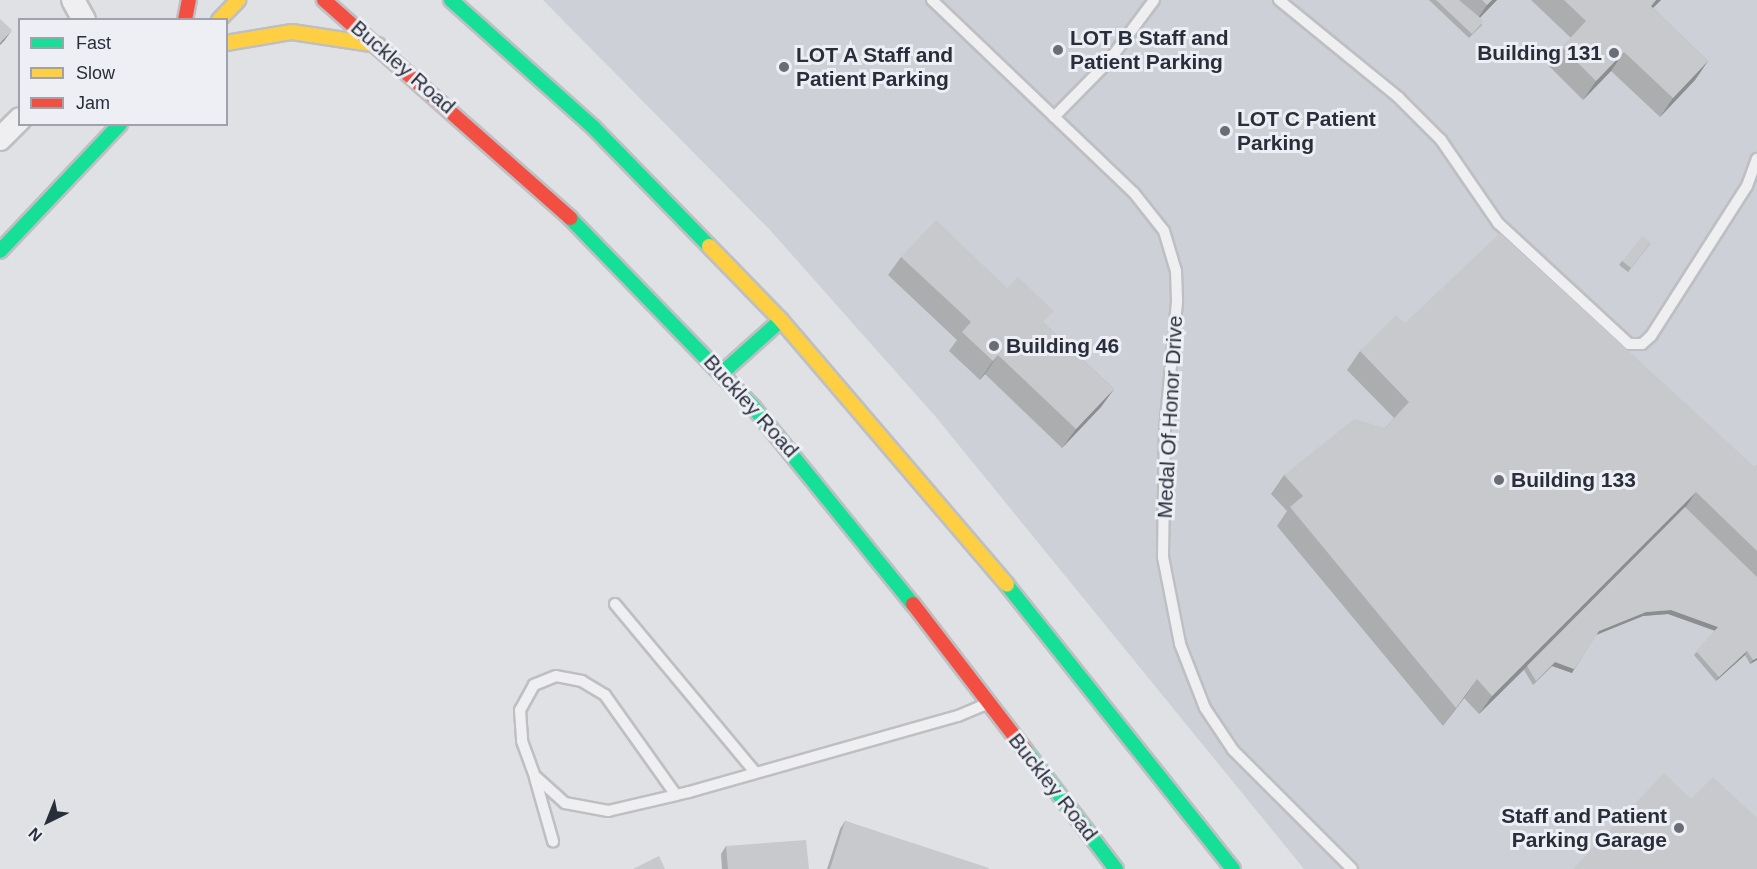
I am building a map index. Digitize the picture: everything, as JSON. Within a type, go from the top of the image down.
[{"type":"main road","points":[[185,18],[189,0]]},
{"type":"main road","points":[[221,18],[238,0]]},
{"type":"main road","name":"Buckley Road","points":[[324,0],[550,198],[722,373],[830,495],[1116,869]]},
{"type":"main road","points":[[451,0],[593,127],[781,320],[1053,639],[1233,869]]},
{"type":"main road","points":[[228,43],[292,33],[378,45]]},
{"type":"main road","points":[[0,251],[118,126]]},
{"type":"main road","points":[[722,373],[781,320]]},
{"type":"street","points":[[73,0],[83,18]]},
{"type":"street","points":[[0,139],[18,121]]},
{"type":"lane","name":"Medal Of Honor Drive","points":[[932,0],[1156,218],[1171,249],[1177,302],[1165,428],[1163,557],[1190,677],[1233,750],[1352,869]]},
{"type":"lane","points":[[1054,117],[1108,62],[1154,0]]},
{"type":"lane","points":[[1279,0],[1398,98],[1441,140],[1498,223],[1629,344],[1652,336],[1747,186],[1757,159]]},
{"type":"lane","points":[[615,604],[755,772]]},
{"type":"lane","points":[[553,841],[535,776],[522,741],[520,710],[534,685],[556,676],[582,681],[605,695],[676,795]]},
{"type":"lane","points":[[535,776],[565,803],[608,811],[676,795],[989,703]]},
{"type":"shaded area","points":[[543,0],[1757,0],[1757,869],[1304,869],[935,416],[770,230]]},
{"type":"building","points":[[1436,0],[1459,0],[1484,21],[1472,34]]},
{"type":"building","points":[[1482,0],[1492,0],[1487,5]]},
{"type":"building","name":"Building 131","points":[[1564,0],[1656,0],[1651,6],[1708,61],[1673,98],[1624,52],[1596,81],[1562,47],[1586,21]]},
{"type":"building","points":[[0,19],[12,30],[0,43]]},
{"type":"building","name":"Building 46","points":[[936,220],[1007,288],[1018,277],[1054,311],[1043,322],[1114,389],[1076,429],[998,355],[993,361],[962,332],[971,322],[901,257]]},
{"type":"building","name":"Building 133","points":[[1500,233],[1755,467],[1757,465],[1757,551],[1696,492],[1492,696],[1477,679],[1456,708],[1290,507],[1303,496],[1284,475],[1354,419],[1385,428],[1409,402],[1360,351],[1396,315],[1405,323]]},
{"type":"building","points":[[1642,236],[1651,243],[1631,268],[1622,261]]},
{"type":"building","points":[[1685,507],[1757,577],[1757,658],[1753,660],[1747,651],[1719,677],[1696,651],[1718,627],[1671,610],[1646,612],[1599,631],[1574,669],[1555,662],[1536,681],[1527,666]]},
{"type":"building","name":"Staff and Patient Parking Garage","points":[[1664,773],[1691,799],[1713,777],[1757,818],[1757,869],[1573,869]]},
{"type":"building","points":[[845,821],[989,868],[989,869],[830,869]]},
{"type":"building","points":[[806,840],[809,869],[728,869],[726,846]]},
{"type":"building","points":[[659,856],[665,869],[633,869]]},
{"type":"traffic: fast","points":[[451,0],[593,127],[709,246]]},
{"type":"traffic: fast","points":[[0,251],[118,126]]},
{"type":"traffic: fast","points":[[570,218],[754,408],[913,604]]},
{"type":"traffic: fast","points":[[722,373],[781,320]]},
{"type":"traffic: fast","points":[[1007,585],[1233,869]]},
{"type":"traffic: fast","points":[[1025,750],[1116,869]]},
{"type":"traffic: slow","points":[[221,18],[238,0]]},
{"type":"traffic: slow","points":[[228,43],[292,32],[378,45]]},
{"type":"traffic: slow","points":[[709,246],[781,320],[1007,585]]},
{"type":"traffic: jam","points":[[185,18],[189,0]]},
{"type":"traffic: jam","points":[[324,0],[570,218]]},
{"type":"traffic: jam","points":[[913,604],[1025,750]]},
{"type":"place","name":"LOT B Staff and Patient Parking","points":[[1058,50]]},
{"type":"place","name":"Building 131","points":[[1614,53]]},
{"type":"place","name":"LOT A Staff and Patient Parking","points":[[784,67]]},
{"type":"place","name":"LOT C Patient Parking","points":[[1225,131]]},
{"type":"place","name":"Building 46","points":[[994,346]]},
{"type":"place","name":"Building 133","points":[[1499,480]]},
{"type":"place","name":"Staff and Patient Parking Garage","points":[[1679,828]]}]
